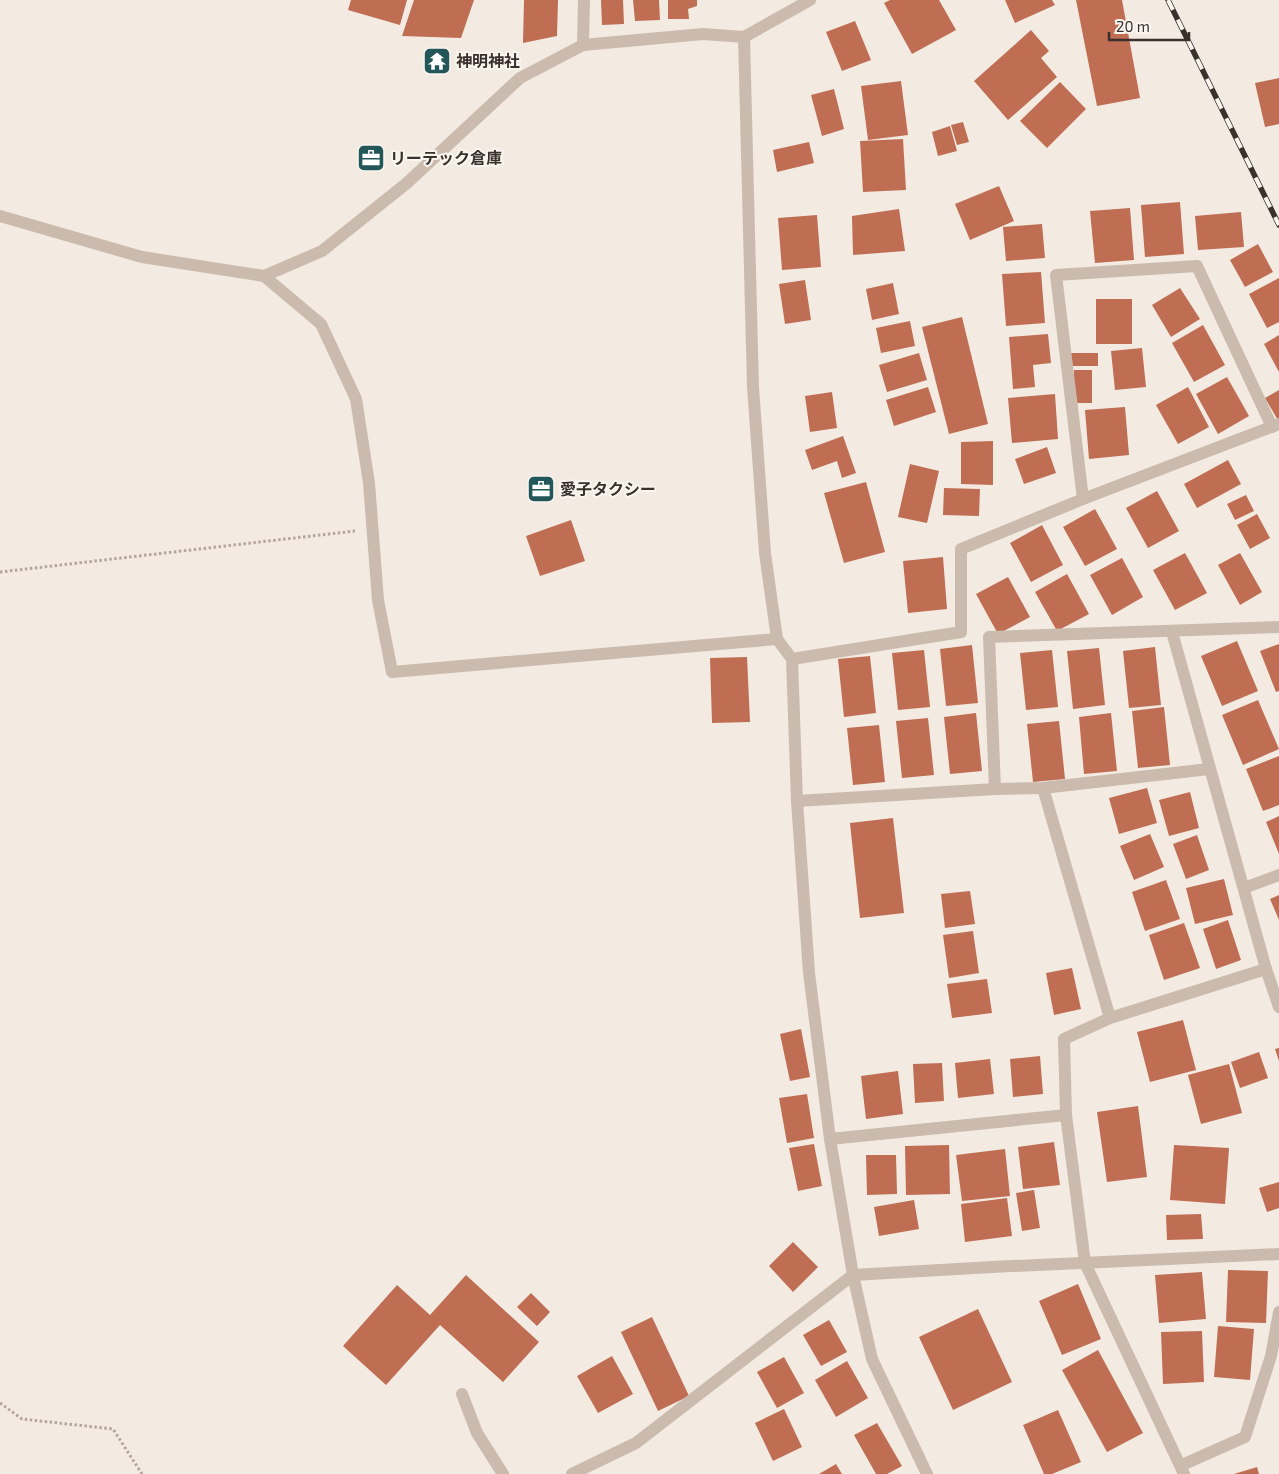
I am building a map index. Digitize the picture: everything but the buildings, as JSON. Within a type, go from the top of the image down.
[{"type":"street","points":[[583,45],[584,0]]},
{"type":"street","points":[[264,276],[322,251],[407,183],[520,78],[583,45],[702,34],[744,37],[810,0]]},
{"type":"street","points":[[744,37],[754,387],[766,553],[777,639],[792,659],[797,801],[809,973],[830,1139],[853,1275],[872,1359],[926,1474]]},
{"type":"street","points":[[0,216],[142,257],[264,276],[321,324],[356,398],[369,483],[378,600],[392,672],[777,639]]},
{"type":"street","points":[[792,659],[961,632],[961,549],[1083,499],[1276,426],[1198,266],[1056,276],[1083,499]]},
{"type":"street","points":[[995,789],[989,637],[1279,627]]},
{"type":"street","points":[[1172,632],[1266,969],[1279,1007]]},
{"type":"street","points":[[797,801],[995,789],[1044,788],[1209,769]]},
{"type":"street","points":[[1044,788],[1110,1018]]},
{"type":"street","points":[[1244,888],[1279,874]]},
{"type":"street","points":[[1266,969],[1110,1018],[1064,1038],[1066,1115],[1085,1263],[1183,1470],[1245,1437],[1271,1356],[1279,1312]]},
{"type":"street","points":[[830,1139],[1066,1115]]},
{"type":"street","points":[[572,1474],[636,1442],[853,1275],[1279,1254]]},
{"type":"street","points":[[462,1394],[477,1433],[503,1474]]},
{"type":"path","points":[[0,572],[373,529]]},
{"type":"path","points":[[0,1403],[22,1419],[113,1429],[142,1474]]},
{"type":"railway","points":[[1168,0],[1279,225]]},
{"type":"place","name":"神明神社","points":[[437,61]]},
{"type":"place","name":"リーテック倉庫","points":[[371,158]]},
{"type":"place","name":"愛子タクシー","points":[[541,489]]}]
